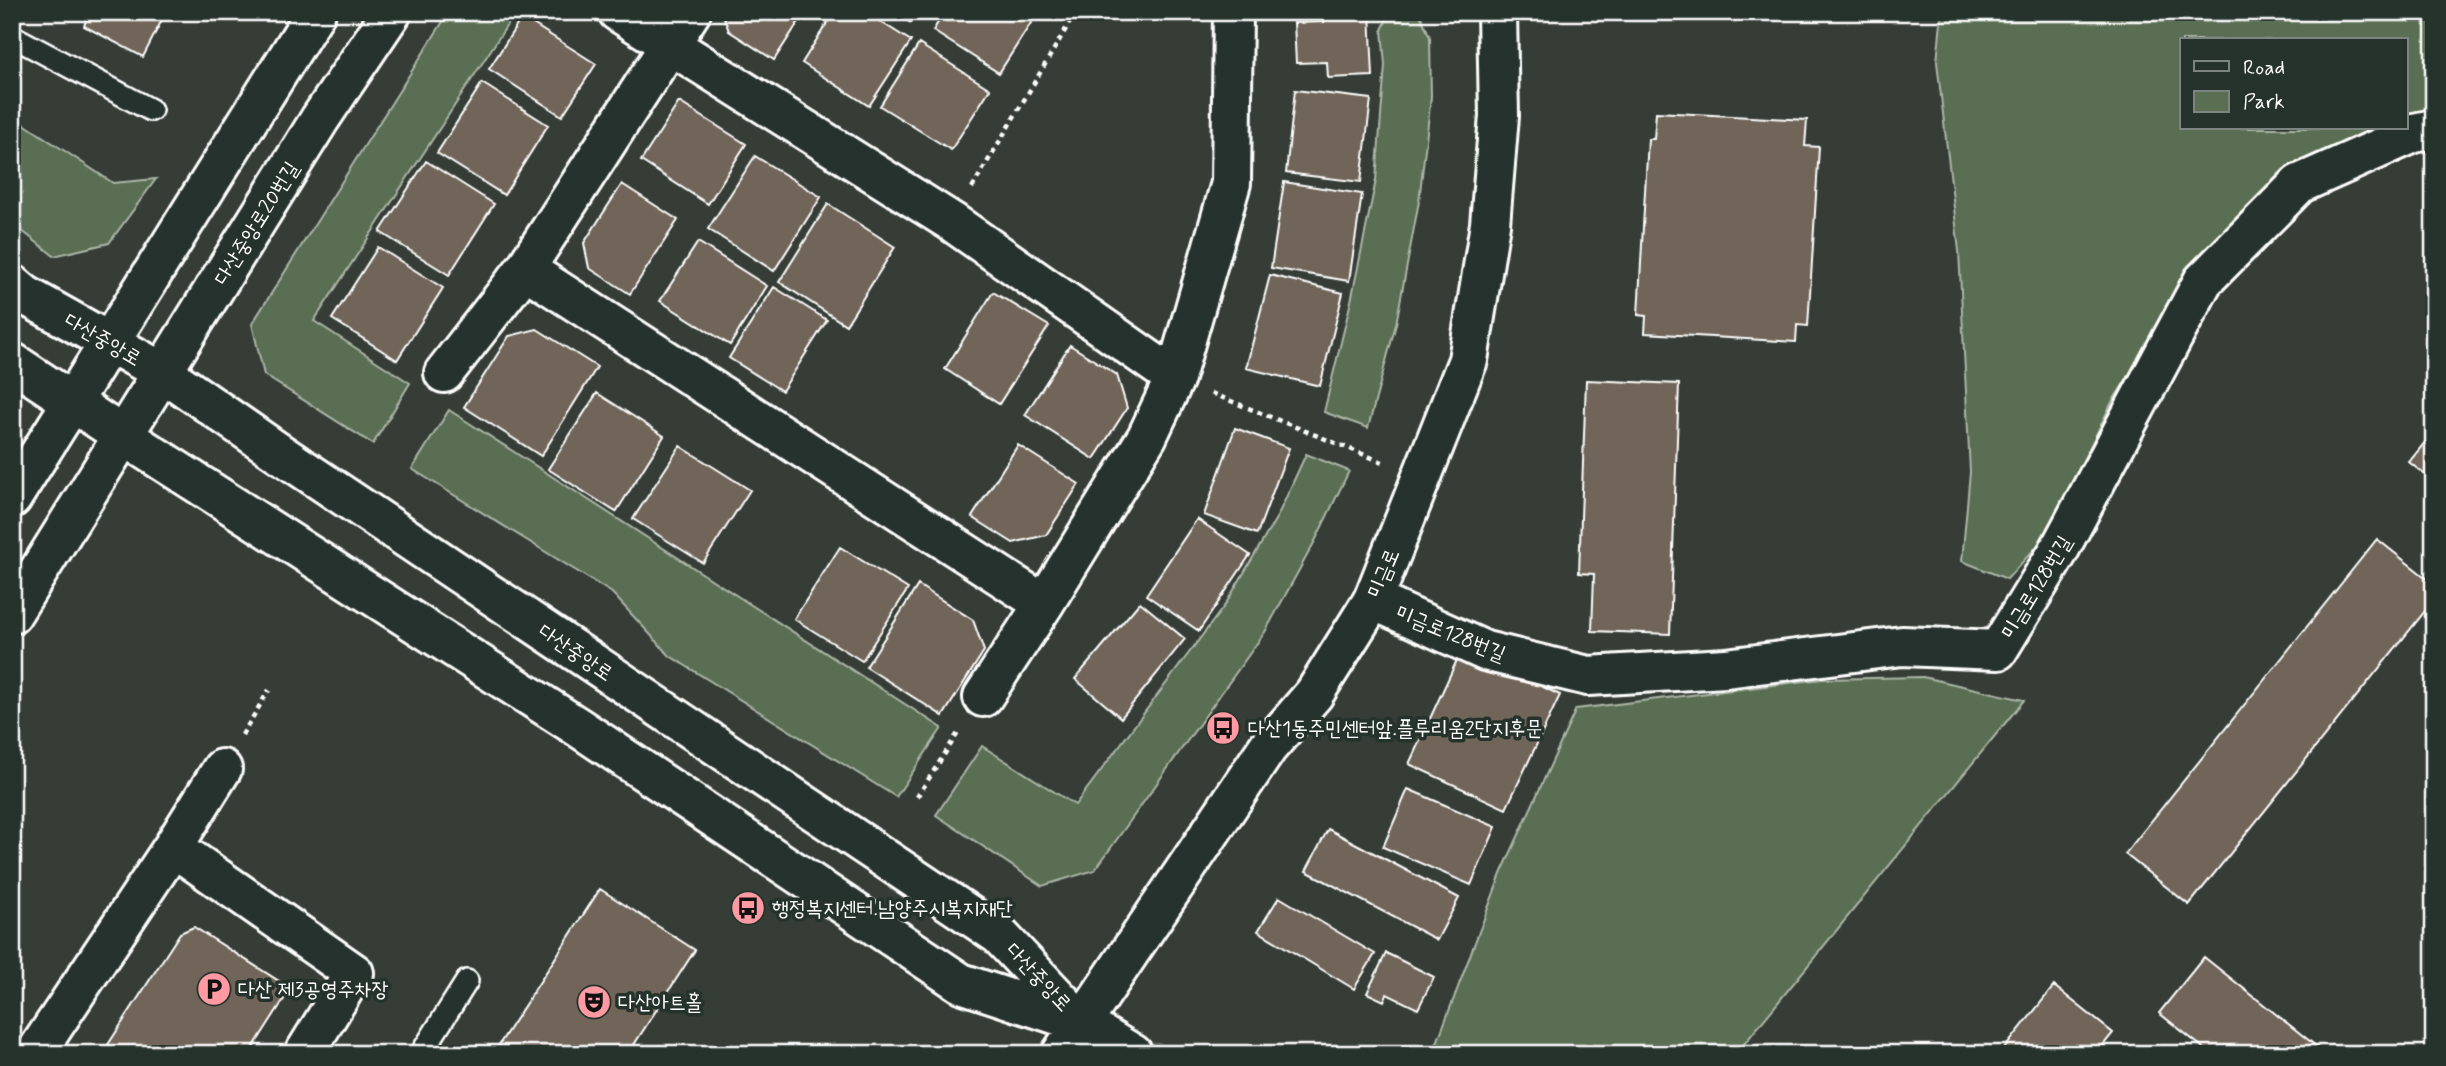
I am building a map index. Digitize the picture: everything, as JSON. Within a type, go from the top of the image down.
[{"type":"street","points":[[12,498],[316,12]]},
{"type":"street","name":"다산중앙로20번길","points":[[12,614],[320,119],[392,12]]},
{"type":"street","points":[[618,12],[668,46],[952,222],[1175,378]]},
{"type":"street","points":[[444,373],[525,269],[691,12]]},
{"type":"street","points":[[983,697],[1147,437],[1175,378],[1231,183],[1233,12]]},
{"type":"street","name":"미금로","points":[[1072,1038],[1268,747],[1314,694],[1373,600],[1468,360],[1490,224],[1499,116],[1497,12]]},
{"type":"street","name":"미금로128번길","points":[[1373,600],[1485,652],[1588,676],[1726,668],[1902,646],[1998,650],[2058,552],[2203,281],[2299,184],[2414,134],[2434,129]]},
{"type":"street","points":[[525,269],[1044,604]]},
{"type":"street","name":"다산중앙로","points":[[12,284],[25,295],[164,373],[999,935],[1072,1038]]},
{"type":"street","name":"다산중앙로","points":[[12,362],[578,727],[961,983],[1072,1038]]},
{"type":"street","points":[[35,1054],[222,769]]},
{"type":"street","points":[[173,847],[354,973],[304,1054]]},
{"type":"street","points":[[1072,1038],[1133,1054]]},
{"type":"lane","points":[[12,36],[151,110]]},
{"type":"lane","points":[[421,1054],[467,981]]},
{"type":"path","points":[[952,222],[1076,12]]},
{"type":"path","points":[[1175,378],[1423,479]]},
{"type":"path","points":[[222,769],[268,690]]},
{"type":"path","points":[[917,797],[983,697]]},
{"type":"green space","points":[[449,12],[508,12],[513,16],[314,321],[410,383],[373,444],[264,375],[252,324]]},
{"type":"green space","points":[[1390,12],[1419,12],[1430,37],[1431,97],[1419,201],[1396,324],[1368,428],[1324,412],[1376,180],[1385,65],[1382,30]]},
{"type":"green space","points":[[1942,12],[2434,12],[2434,103],[2427,110],[2408,119],[2408,38],[2180,38],[2180,130],[2386,130],[2211,247],[2112,402],[2047,535],[2007,579],[1962,561],[1970,472],[1959,251],[1937,62]]},
{"type":"green space","points":[[12,116],[113,183],[156,179],[109,243],[54,256],[12,223]]},
{"type":"green space","points":[[449,410],[942,728],[896,797],[670,656],[612,593],[412,469]]},
{"type":"green space","points":[[1306,454],[1349,471],[1315,541],[1265,632],[1095,870],[1042,886],[936,815],[982,746],[1075,805],[1225,605],[1278,515]]},
{"type":"green space","points":[[1923,677],[2024,700],[1736,1054],[1442,1054],[1435,1048],[1501,874],[1576,709],[1822,679]]},
{"type":"building","points":[[89,12],[166,12],[143,57],[84,26]]},
{"type":"building","points":[[722,12],[805,12],[774,60],[729,31]]},
{"type":"building","points":[[834,12],[865,12],[911,41],[869,106],[802,63]]},
{"type":"building","points":[[894,12],[918,12],[911,23]]},
{"type":"building","points":[[944,12],[1038,12],[999,73],[933,31]]},
{"type":"building","points":[[1324,12],[1370,12],[1373,76],[1328,78],[1327,62],[1296,63],[1294,23],[1324,22]]},
{"type":"building","points":[[522,17],[596,64],[562,116],[489,69]]},
{"type":"building","points":[[919,44],[990,89],[951,150],[880,106]]},
{"type":"building","points":[[482,83],[548,125],[504,195],[437,153]]},
{"type":"building","points":[[1295,90],[1371,99],[1361,182],[1286,173]]},
{"type":"building","points":[[679,102],[746,144],[708,204],[641,161]]},
{"type":"building","points":[[1656,112],[1807,120],[1805,146],[1819,147],[1808,326],[1797,325],[1796,342],[1645,333],[1646,316],[1638,315],[1648,139],[1654,139]]},
{"type":"building","points":[[755,156],[821,197],[774,271],[708,229]]},
{"type":"building","points":[[426,161],[494,204],[449,275],[380,232]]},
{"type":"building","points":[[1284,182],[1362,194],[1349,281],[1271,268]]},
{"type":"building","points":[[622,184],[678,220],[630,294],[589,268],[584,243]]},
{"type":"building","points":[[828,204],[895,247],[846,325],[779,282]]},
{"type":"building","points":[[698,242],[767,286],[730,345],[660,301]]},
{"type":"building","points":[[378,247],[443,288],[397,360],[332,319]]},
{"type":"building","points":[[1270,275],[1343,293],[1320,386],[1246,368]]},
{"type":"building","points":[[774,287],[827,320],[782,391],[729,358]]},
{"type":"building","points":[[993,292],[1049,326],[999,404],[945,369]]},
{"type":"building","points":[[537,329],[597,367],[541,456],[464,407],[509,336]]},
{"type":"building","points":[[1070,345],[1117,375],[1127,408],[1094,459],[1025,415]]},
{"type":"building","points":[[1586,380],[1679,384],[1670,634],[1592,631],[1594,574],[1579,573]]},
{"type":"building","points":[[597,393],[664,436],[616,512],[548,469]]},
{"type":"building","points":[[1235,428],[1289,448],[1257,534],[1204,515]]},
{"type":"building","points":[[2434,431],[2434,482],[2409,462]]},
{"type":"building","points":[[1018,445],[1079,484],[1046,535],[1013,543],[972,517]]},
{"type":"building","points":[[680,446],[750,490],[703,563],[633,519]]},
{"type":"building","points":[[1197,519],[1250,555],[1199,631],[1146,595]]},
{"type":"building","points":[[2377,539],[2434,584],[2434,600],[2189,905],[2125,854]]},
{"type":"building","points":[[840,547],[908,589],[862,661],[794,619]]},
{"type":"building","points":[[918,585],[973,620],[984,651],[943,716],[866,667]]},
{"type":"building","points":[[1140,602],[1185,639],[1121,718],[1075,679]]},
{"type":"building","points":[[1462,649],[1560,695],[1506,809],[1409,764]]},
{"type":"building","points":[[1408,789],[1496,827],[1471,885],[1383,847]]},
{"type":"building","points":[[1328,829],[1459,898],[1437,940],[1306,871]]},
{"type":"building","name":"다산아트홀","points":[[600,889],[695,950],[628,1054],[493,1054]]},
{"type":"building","points":[[1279,897],[1375,954],[1354,989],[1258,931]]},
{"type":"building","name":"다산 제3공영주차장","points":[[194,927],[282,983],[286,996],[249,1054],[102,1054],[180,933]]},
{"type":"building","points":[[1386,953],[1434,977],[1418,1009],[1387,994],[1384,1001],[1367,993]]},
{"type":"building","points":[[2204,957],[2326,1054],[2211,1054],[2159,1013]]},
{"type":"building","points":[[2054,986],[2113,1033],[2096,1054],[2000,1054]]},
{"type":"place","name":"다산1동주민센터앞.플루리움2단지후문","points":[[1223,728]]},
{"type":"place","name":"행정복지센터.남양주시복지재단","points":[[748,908]]},
{"type":"place","name":"다산 제3공영주차장","points":[[214,989]]},
{"type":"place","name":"다산아트홀","points":[[594,1002]]}]
